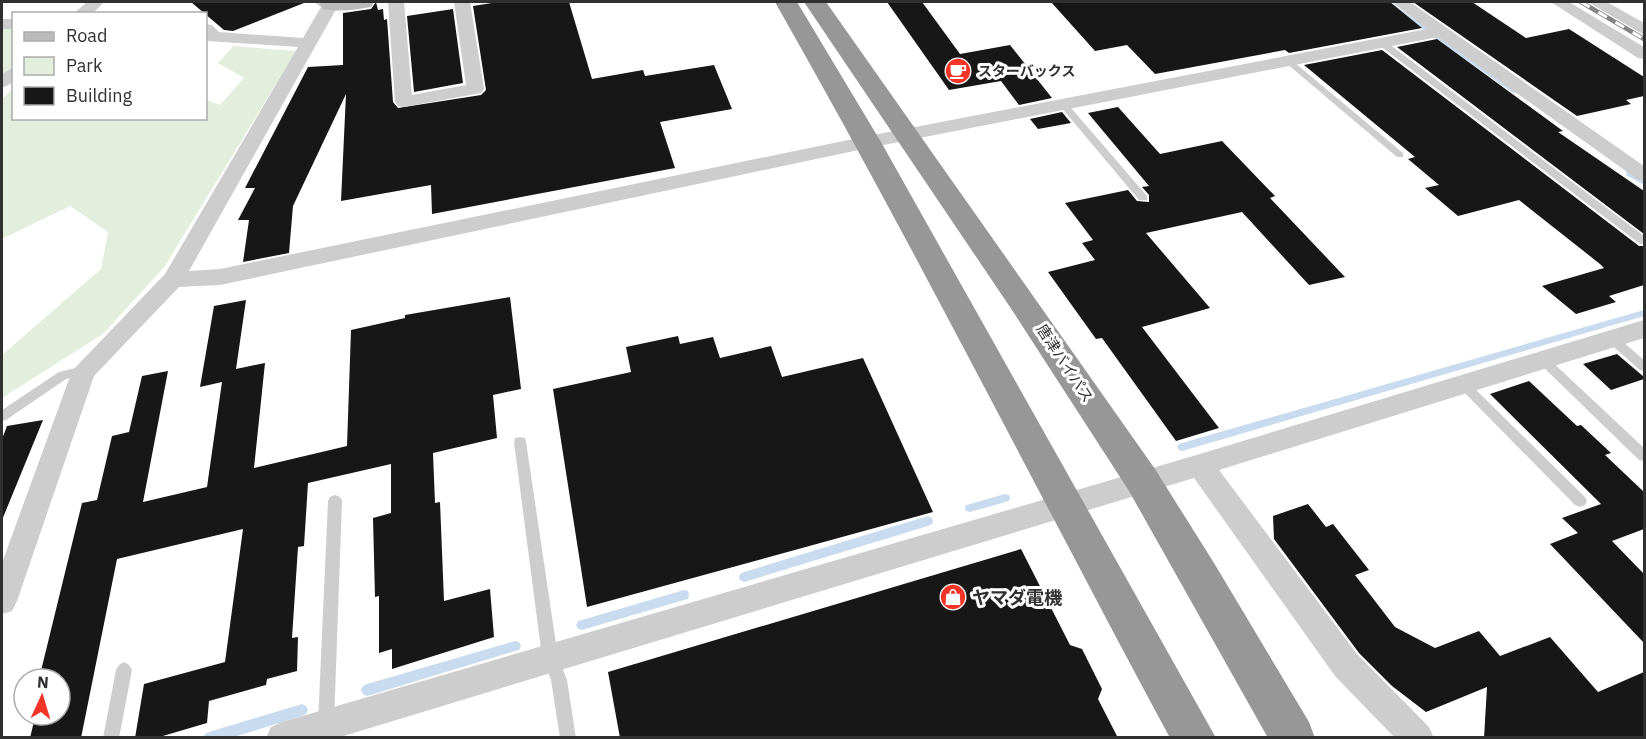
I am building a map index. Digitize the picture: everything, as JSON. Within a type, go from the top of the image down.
[{"type":"highway","points":[[786,2],[868,142],[1063,504],[1194,738]]},
{"type":"highway","name":"唐津バイパス","points":[[815,2],[905,135],[1018,292],[1143,482],[1293,738]]},
{"type":"street","points":[[84,12],[96,2]]},
{"type":"street","points":[[2,601],[84,372],[173,280],[309,43],[327,3],[363,2]]},
{"type":"street","points":[[396,2],[404,102],[476,89],[462,2]]},
{"type":"street","points":[[1400,2],[1434,33],[1644,175]]},
{"type":"street","points":[[1559,2],[1644,54]]},
{"type":"street","points":[[1596,2],[1644,30]]},
{"type":"street","points":[[207,31],[214,37],[309,43]]},
{"type":"street","points":[[173,280],[219,277],[868,142],[1434,33]]},
{"type":"street","points":[[282,738],[1200,465],[1644,329]]},
{"type":"street","points":[[1200,465],[1346,665],[1418,738]]},
{"type":"lane","points":[[1382,43],[1644,241]]},
{"type":"lane","points":[[1289,61],[1400,156]]},
{"type":"lane","points":[[1064,104],[1143,198]]},
{"type":"lane","points":[[1612,339],[1644,367]]},
{"type":"lane","points":[[1543,360],[1644,456]]},
{"type":"lane","points":[[2,416],[63,375],[84,372]]},
{"type":"lane","points":[[1463,384],[1580,501]]},
{"type":"lane","points":[[520,442],[550,657],[560,680],[568,738]]},
{"type":"lane","points":[[326,724],[335,501]]},
{"type":"lane","points":[[111,738],[124,670]]},
{"type":"green space","points":[[2,28],[12,28],[12,68],[2,77]]},
{"type":"green space","points":[[233,46],[296,51],[165,266],[103,334],[2,398],[2,355],[101,269],[108,232],[70,206],[2,239],[2,99],[12,89],[12,120],[207,120],[207,100],[220,105],[244,78],[218,63]]},
{"type":"building","points":[[191,2],[304,3],[233,31],[224,30],[207,16],[207,12],[203,12]]},
{"type":"building","points":[[376,2],[378,10],[383,9],[384,20],[387,19],[393,102],[398,108],[481,95],[486,90],[473,6],[498,2],[569,2],[592,79],[643,70],[645,76],[714,65],[732,109],[660,122],[675,168],[432,214],[431,185],[341,201],[346,94],[293,206],[289,253],[243,262],[249,220],[238,220],[255,188],[245,188],[308,67],[343,65],[343,13],[371,9]]},
{"type":"building","points":[[887,2],[922,2],[960,54],[1010,45],[1052,98],[1019,105],[1001,81],[949,90]]},
{"type":"building","points":[[1051,2],[1390,2],[1422,28],[1289,53],[1285,50],[1155,74],[1127,45],[1095,51]]},
{"type":"building","points":[[1413,2],[1472,2],[1526,38],[1569,29],[1644,77],[1644,96],[1626,100],[1631,104],[1577,116]]},
{"type":"building","points":[[453,9],[463,83],[414,92],[407,16]]},
{"type":"building","points":[[1437,39],[1563,131],[1558,132],[1644,191],[1644,234],[1397,47]]},
{"type":"building","points":[[1382,50],[1639,246],[1644,246],[1644,285],[1609,296],[1616,302],[1576,314],[1542,286],[1604,268],[1600,264],[1519,200],[1458,216],[1425,188],[1439,185],[1408,159],[1415,157],[1304,65]]},
{"type":"building","points":[[1118,107],[1160,154],[1222,141],[1275,196],[1270,198],[1345,277],[1309,285],[1242,212],[1146,233],[1210,308],[1142,327],[1219,428],[1176,441],[1102,338],[1096,339],[1048,272],[1095,260],[1082,243],[1093,240],[1065,203],[1128,190],[1137,201],[1149,202],[1149,195],[1142,187],[1149,186],[1088,113]]},
{"type":"building","points":[[1062,112],[1071,123],[1038,129],[1030,119]]},
{"type":"building","points":[[510,297],[521,389],[493,395],[497,438],[433,453],[435,503],[440,502],[444,601],[490,589],[494,637],[392,669],[392,649],[379,653],[379,596],[375,597],[373,518],[391,513],[391,464],[308,483],[304,546],[298,547],[292,638],[298,637],[297,671],[267,679],[266,685],[209,701],[207,723],[156,738],[135,738],[144,684],[225,662],[243,529],[117,559],[81,738],[30,738],[33,727],[72,727],[72,667],[42,667],[82,503],[97,500],[112,436],[129,432],[142,376],[168,371],[143,502],[207,487],[222,382],[200,387],[214,306],[246,300],[236,369],[265,363],[254,468],[347,446],[351,330],[405,318],[405,315]]},
{"type":"building","points":[[678,336],[680,344],[713,337],[720,358],[771,346],[782,377],[863,358],[933,512],[587,607],[553,389],[631,372],[626,347]]},
{"type":"building","points":[[1617,354],[1644,379],[1611,390],[1583,364]]},
{"type":"building","points":[[1529,381],[1577,426],[1581,425],[1611,453],[1605,455],[1644,492],[1644,529],[1612,541],[1644,574],[1644,643],[1550,544],[1578,533],[1562,518],[1601,504],[1490,394]]},
{"type":"building","points":[[43,420],[2,520],[2,439],[7,426]]},
{"type":"building","points":[[1308,504],[1326,527],[1333,524],[1369,570],[1355,575],[1395,627],[1435,648],[1479,631],[1500,656],[1550,637],[1598,692],[1644,672],[1644,738],[1484,738],[1487,687],[1426,712],[1392,686],[1359,653],[1274,539],[1273,516]]},
{"type":"building","name":"ヤマダ電機","points":[[1021,549],[1070,645],[1082,649],[1102,689],[1098,699],[1118,738],[620,738],[608,672]]},
{"type":"waterway","points":[[1387,2],[1515,92]]},
{"type":"waterway","points":[[1629,173],[1644,183]]},
{"type":"waterway","points":[[1182,447],[1644,313]]},
{"type":"waterway","points":[[970,508],[1005,498]]},
{"type":"waterway","points":[[744,577],[928,521]]},
{"type":"waterway","points":[[582,625],[684,595]]},
{"type":"waterway","points":[[367,690],[515,646]]},
{"type":"waterway","points":[[209,738],[302,710]]},
{"type":"railway","points":[[1581,2],[1644,39]]},
{"type":"place","name":"スターバックス","points":[[958,71]]},
{"type":"place","name":"ヤマダ電機","points":[[953,597]]}]
